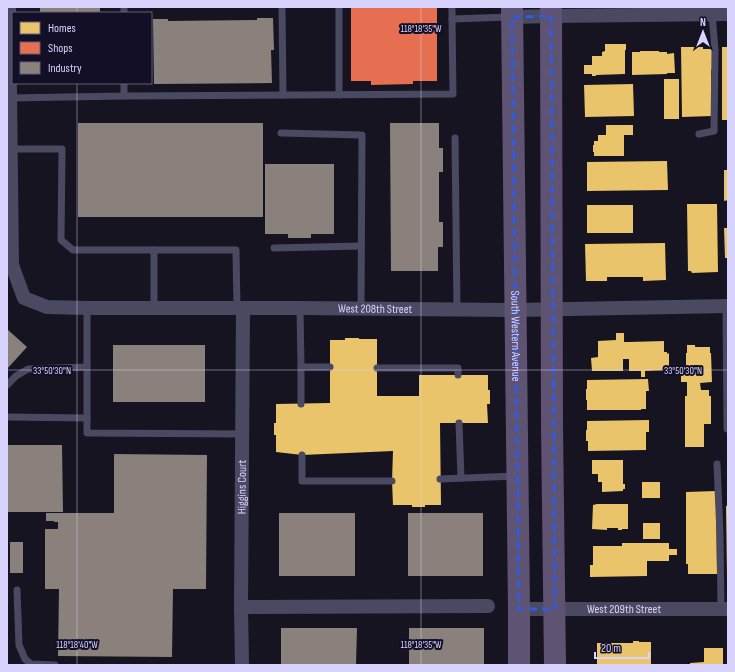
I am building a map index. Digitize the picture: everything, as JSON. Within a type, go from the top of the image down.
[{"type":"main road","points":[[551,11],[552,426],[555,665]]},
{"type":"main road","name":"South Western Avenue","points":[[512,12],[519,665]]},
{"type":"street","points":[[9,7],[11,275]]},
{"type":"street","points":[[512,12],[719,13]]},
{"type":"street","name":"West 208th Street","points":[[11,275],[24,298],[47,307],[516,310],[727,306]]},
{"type":"street","name":"Higgins Court","points":[[240,308],[242,434],[242,665]]},
{"type":"street","points":[[241,607],[488,606]]},
{"type":"street","name":"West 209th Street","points":[[519,609],[725,609]]},
{"type":"lane","points":[[282,7],[282,95]]},
{"type":"lane","points":[[339,7],[339,95]]},
{"type":"lane","points":[[9,94],[124,96],[452,94],[452,7]]},
{"type":"lane","points":[[452,19],[512,12]]},
{"type":"lane","points":[[699,134],[714,131],[715,50],[719,13]]},
{"type":"lane","points":[[124,84],[124,96]]},
{"type":"lane","points":[[281,133],[362,135],[361,309]]},
{"type":"lane","points":[[455,138],[457,310]]},
{"type":"lane","points":[[11,149],[62,149],[61,240],[73,250],[236,250],[240,308]]},
{"type":"lane","points":[[274,248],[361,246]]},
{"type":"lane","points":[[154,250],[154,308]]},
{"type":"lane","points":[[727,306],[728,429]]},
{"type":"lane","points":[[87,308],[87,433],[242,434]]},
{"type":"lane","points":[[300,308],[301,404]]},
{"type":"lane","points":[[7,385],[16,376],[28,369],[87,367]]},
{"type":"lane","points":[[301,367],[330,367]]},
{"type":"lane","points":[[377,368],[458,368],[458,375]]},
{"type":"lane","points":[[7,417],[87,418]]},
{"type":"lane","points":[[459,423],[461,478]]},
{"type":"lane","points":[[302,455],[302,480],[392,481]]},
{"type":"lane","points":[[717,464],[725,609]]},
{"type":"lane","points":[[440,479],[518,476]]},
{"type":"lane","points":[[18,590],[19,645],[25,659],[31,664],[55,665]]},
{"type":"highlighted area","points":[[551,16],[555,609],[519,609],[512,17]]},
{"type":"building: Homes","points":[[605,44],[626,44],[625,74],[592,76],[592,74],[584,74],[584,65],[592,65],[592,56],[602,56],[602,52],[605,51]]},
{"type":"building: Homes","points":[[681,47],[703,47],[703,49],[712,49],[712,116],[682,117]]},
{"type":"building: Homes","points":[[722,47],[728,47],[728,120],[722,120]]},
{"type":"building: Homes","points":[[659,51],[667,52],[667,54],[674,53],[675,73],[632,75],[632,52]]},
{"type":"building: Homes","points":[[664,79],[679,79],[679,119],[664,119]]},
{"type":"building: Homes","points":[[633,84],[634,116],[585,117],[584,85]]},
{"type":"building: Homes","points":[[606,125],[633,125],[633,135],[624,135],[624,156],[594,156],[594,141],[598,141],[598,135],[606,135]]},
{"type":"building: Homes","points":[[667,161],[668,190],[587,191],[587,162]]},
{"type":"building: Homes","points":[[724,170],[728,170],[728,200],[724,201]]},
{"type":"building: Homes","points":[[687,204],[717,204],[718,272],[692,273],[691,271],[688,271]]},
{"type":"building: Homes","points":[[587,205],[633,205],[633,233],[587,233]]},
{"type":"building: Homes","points":[[724,228],[728,228],[728,258],[725,258]]},
{"type":"building: Homes","points":[[665,243],[666,280],[643,281],[643,277],[607,277],[607,281],[586,281],[585,244]]},
{"type":"building: Homes","points":[[616,333],[624,333],[624,342],[664,341],[664,352],[667,352],[667,354],[669,353],[669,370],[645,371],[645,377],[641,377],[641,371],[629,371],[629,359],[623,359],[623,371],[592,371],[591,358],[598,357],[598,341],[616,340]]},
{"type":"building: Homes","points":[[345,338],[377,339],[377,396],[419,396],[419,375],[488,375],[490,404],[487,404],[488,423],[440,423],[441,505],[412,507],[412,505],[393,505],[393,451],[302,455],[276,452],[274,423],[276,423],[276,404],[330,403],[330,340],[345,340]]},
{"type":"building: Homes","points":[[687,345],[695,345],[695,347],[710,347],[711,353],[712,382],[700,383],[701,390],[709,390],[709,396],[711,396],[711,424],[704,424],[704,447],[685,447],[685,396],[687,396],[687,382],[681,382],[681,366],[686,366]]},
{"type":"building: Homes","points":[[648,379],[649,391],[646,391],[646,409],[587,410],[587,380]]},
{"type":"building: Homes","points":[[649,420],[649,432],[646,432],[646,450],[588,451],[588,441],[586,441],[587,421]]},
{"type":"building: Homes","points":[[592,460],[623,460],[623,484],[625,484],[625,489],[623,489],[623,491],[602,492],[602,482],[598,482],[598,474],[592,474]]},
{"type":"building: Homes","points":[[642,482],[660,482],[660,498],[642,498]]},
{"type":"building: Homes","points":[[716,491],[717,574],[688,574],[688,564],[686,564],[686,492]]},
{"type":"building: Homes","points":[[628,504],[628,529],[592,529],[593,505]]},
{"type":"building: Homes","points":[[726,506],[728,506],[728,576],[727,576]]},
{"type":"building: Homes","points":[[643,523],[660,523],[660,539],[643,539]]},
{"type":"building: Homes","points":[[622,543],[669,543],[669,549],[677,549],[677,555],[669,555],[669,561],[647,561],[647,576],[590,577],[590,565],[593,565],[593,546],[622,546]]},
{"type":"building: Homes","points":[[633,641],[651,642],[651,665],[597,665],[597,643],[633,643]]},
{"type":"building: Homes","points":[[704,648],[723,648],[723,665],[690,665],[690,663],[704,662]]},
{"type":"building: Shops","points":[[351,7],[437,7],[437,81],[413,81],[413,84],[371,85],[371,81],[351,81]]},
{"type":"building: Industry","points":[[40,7],[100,7],[100,12],[40,12]]},
{"type":"building: Industry","points":[[257,18],[273,18],[274,50],[271,50],[272,83],[154,84],[153,19],[168,19],[168,21],[257,20]]},
{"type":"building: Industry","points":[[78,123],[263,123],[263,217],[78,217]]},
{"type":"building: Industry","points":[[390,123],[439,123],[439,148],[443,148],[443,172],[439,172],[439,222],[443,222],[443,247],[438,247],[438,271],[391,271]]},
{"type":"building: Industry","points":[[265,164],[334,164],[334,234],[311,234],[311,238],[288,238],[288,234],[265,234]]},
{"type":"building: Industry","points":[[7,329],[27,347],[7,369]]},
{"type":"building: Industry","points":[[113,345],[205,345],[205,402],[113,402]]},
{"type":"building: Industry","points":[[7,445],[62,445],[63,512],[7,512]]},
{"type":"building: Industry","points":[[114,454],[207,455],[206,589],[173,589],[172,657],[58,656],[59,589],[45,589],[45,529],[58,529],[58,522],[46,521],[46,513],[114,513]]},
{"type":"building: Industry","points":[[279,513],[355,513],[355,576],[279,576]]},
{"type":"building: Industry","points":[[408,513],[483,513],[483,576],[408,576]]},
{"type":"building: Industry","points":[[10,542],[23,542],[23,573],[10,573]]},
{"type":"building: Industry","points":[[281,628],[357,628],[356,665],[281,665]]},
{"type":"building: Industry","points":[[409,628],[484,628],[484,665],[409,665]]}]
